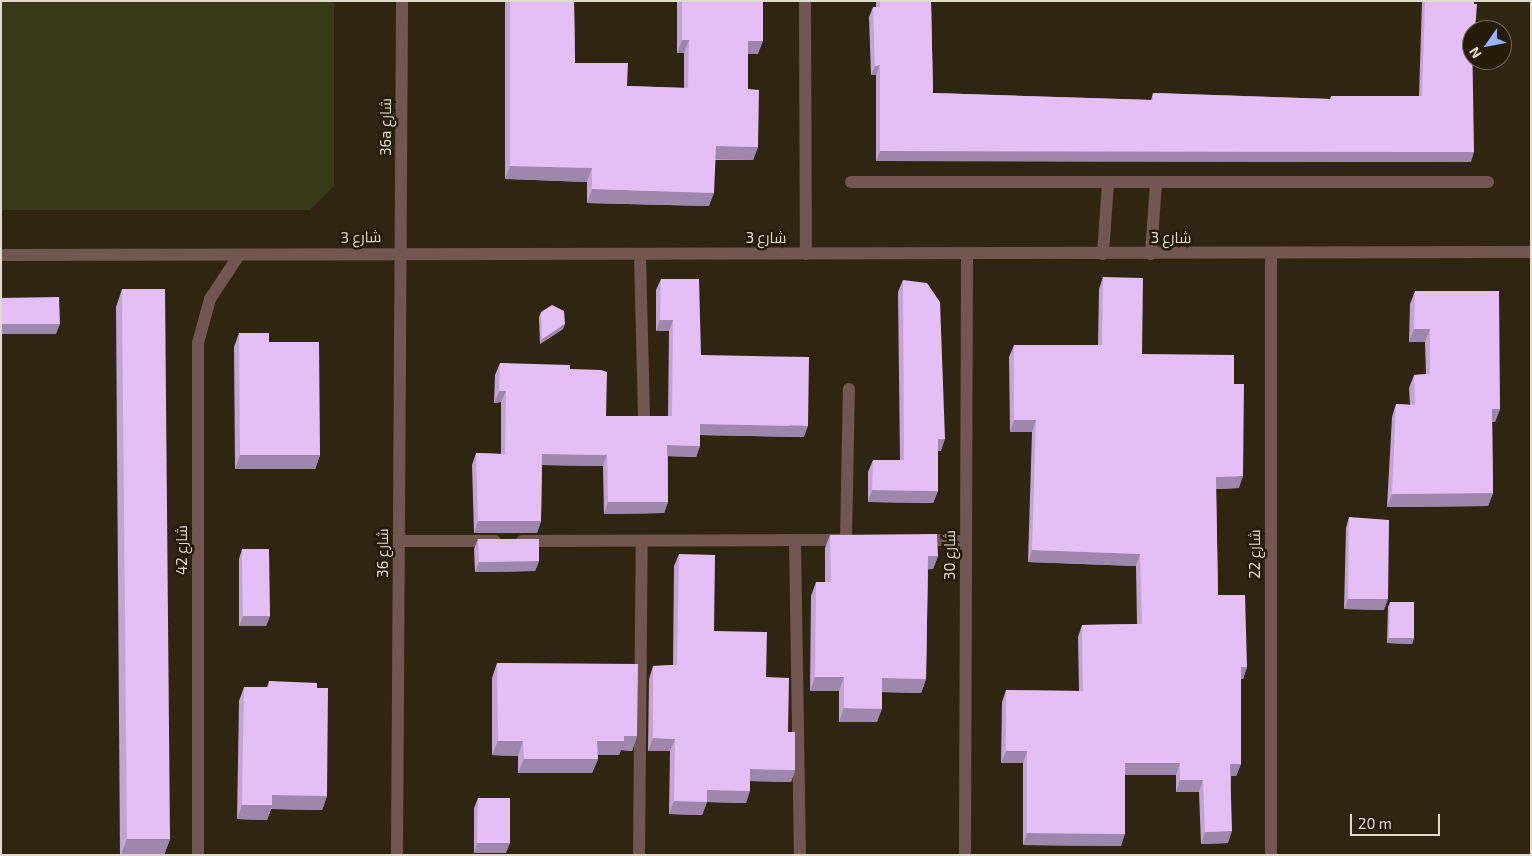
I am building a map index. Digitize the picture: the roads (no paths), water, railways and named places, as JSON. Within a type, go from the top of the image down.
[{"type":"street","name":"36a شارع","points":[[402,1],[402,252]]},
{"type":"street","points":[[805,1],[806,254]]},
{"type":"street","points":[[851,182],[1488,182]]},
{"type":"street","points":[[1103,254],[1108,182]]},
{"type":"street","points":[[1151,254],[1156,182]]},
{"type":"street","name":"شارع 3","points":[[1,255],[239,255],[402,252],[1271,254],[1531,252]]},
{"type":"street","name":"شارع 36","points":[[397,855],[402,252]]},
{"type":"street","points":[[640,254],[644,419]]},
{"type":"street","name":"شارع 30","points":[[965,855],[967,254]]},
{"type":"street","name":"شارع 22","points":[[1271,254],[1271,855]]},
{"type":"street","name":"شارع 42","points":[[198,855],[198,343],[210,298],[239,255]]},
{"type":"street","points":[[400,541],[850,540],[849,389]]},
{"type":"street","points":[[795,540],[800,855]]},
{"type":"street","points":[[904,540],[966,540]]},
{"type":"street","points":[[639,855],[642,541]]}]
